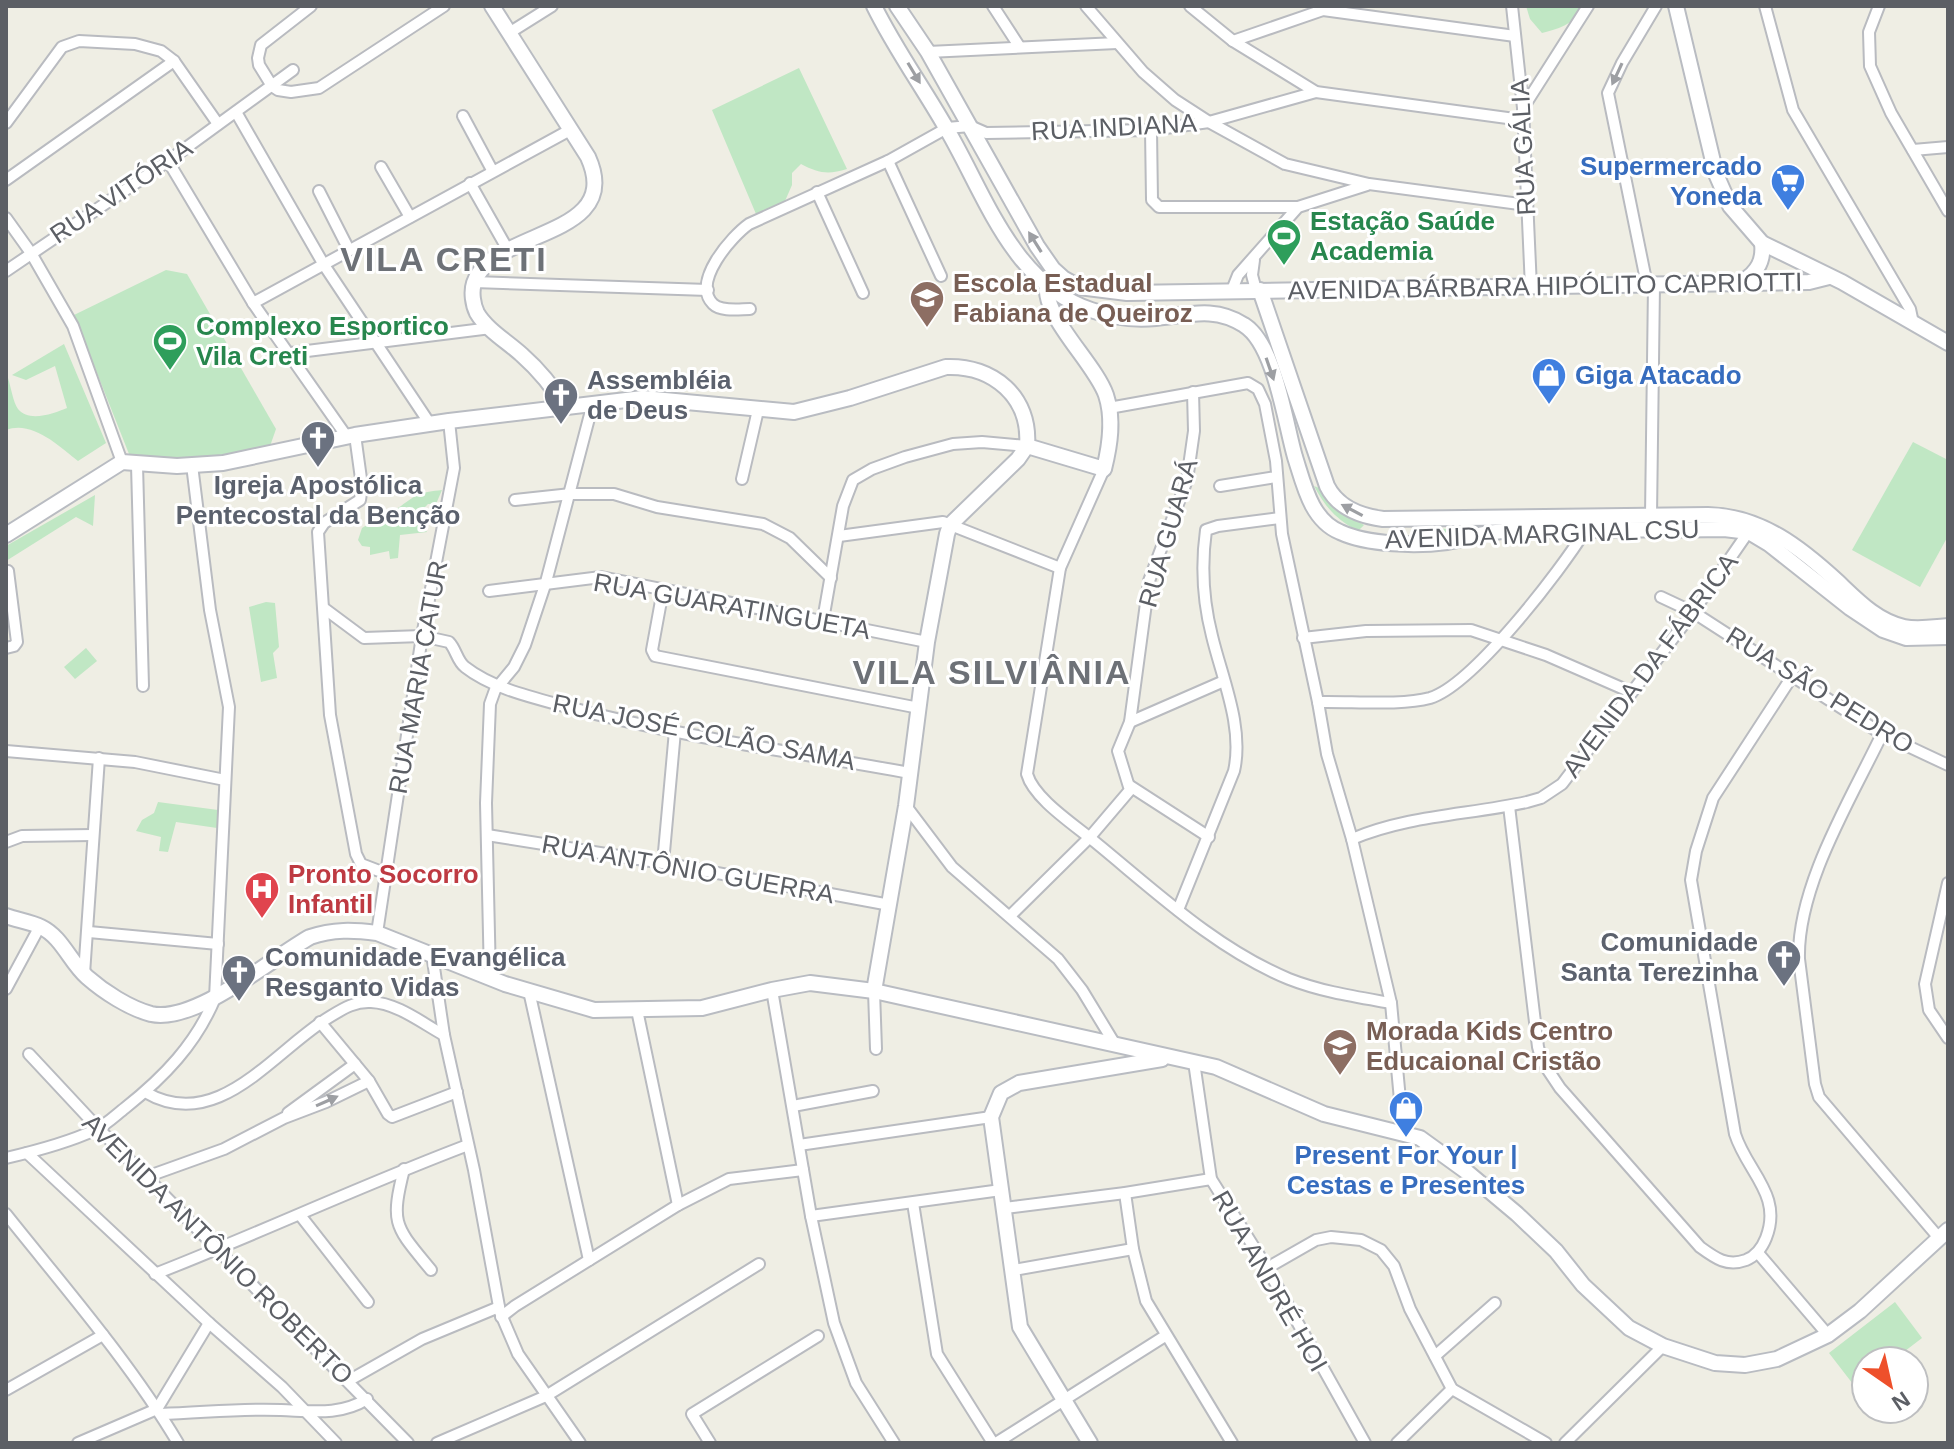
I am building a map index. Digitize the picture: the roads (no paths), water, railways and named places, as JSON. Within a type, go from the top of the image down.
[{"type":"street","points":[[311,6],[261,45],[259,65],[272,86],[291,92],[319,88],[444,6]]},
{"type":"street","points":[[492,6],[593,168],[594,191],[589,204],[558,228],[508,250],[493,261],[474,282],[473,297],[476,310],[491,328],[540,372],[565,407]]},
{"type":"street","points":[[509,33],[552,6]]},
{"type":"street","points":[[874,6],[1053,269],[1071,283],[1092,290],[1127,293],[1258,290],[1252,275],[1254,258]]},
{"type":"street","points":[[897,6],[928,52],[1010,246],[1047,286],[1063,298],[1090,310],[1115,316],[1154,318],[1201,312],[1215,313],[1236,321],[1258,318],[1267,308]]},
{"type":"street","points":[[993,6],[1019,46]]},
{"type":"street","points":[[1086,6],[1143,72],[1164,91],[1209,122],[1285,164],[1369,184],[1527,205]]},
{"type":"street","points":[[1190,6],[1233,41],[1316,92],[1523,114],[1588,6]]},
{"type":"street","name":"RUA GÁLIA","points":[[1512,6],[1523,114],[1531,288]]},
{"type":"street","points":[[1651,516],[1651,285],[1608,93],[1656,6]]},
{"type":"street","points":[[1676,6],[1716,174],[1730,206],[1762,243],[1948,343]]},
{"type":"street","points":[[1765,6],[1793,110],[1910,309],[1913,323]]},
{"type":"street","points":[[1879,6],[1869,32],[1870,66],[1877,85],[1948,211]]},
{"type":"street","points":[[1233,41],[1321,8],[1515,36]]},
{"type":"street","points":[[6,123],[66,43],[79,41],[135,44],[161,51],[174,61],[218,124]]},
{"type":"street","points":[[928,52],[1117,43]]},
{"type":"street","points":[[6,180],[174,61]]},
{"type":"street","name":"RUA VITÓRIA","points":[[6,271],[168,161],[293,70]]},
{"type":"street","name":"RUA INDIANA","points":[[959,128],[986,133],[1151,130],[1209,122],[1316,92]]},
{"type":"street","points":[[236,112],[324,265],[430,424]]},
{"type":"street","points":[[463,116],[492,170]]},
{"type":"street","points":[[750,309],[716,306],[708,290],[710,271],[734,235],[749,224],[959,128]]},
{"type":"street","points":[[253,303],[570,130]]},
{"type":"street","points":[[1151,130],[1152,200],[1161,208],[1298,207],[1369,184]]},
{"type":"street","points":[[1913,150],[1948,147]]},
{"type":"street","points":[[168,161],[253,303],[351,436],[362,486],[360,500],[324,523],[318,532],[330,715],[356,854],[361,864],[387,874]]},
{"type":"street","points":[[888,161],[941,276]]},
{"type":"street","points":[[381,167],[410,217]]},
{"type":"street","points":[[470,183],[508,250]]},
{"type":"street","points":[[319,191],[349,250]]},
{"type":"street","points":[[817,192],[863,293]]},
{"type":"street","points":[[1236,321],[1231,306],[1232,290],[1238,275],[1298,207]]},
{"type":"street","points":[[6,218],[65,311],[130,464],[143,686]]},
{"type":"street","points":[[1743,281],[1751,276],[1761,261],[1762,243]]},
{"type":"street","points":[[1053,269],[1047,286],[1048,304],[1098,378],[1109,408],[1109,448],[1104,469],[1060,568],[1027,774],[1036,791],[1178,910],[1258,964],[1291,980],[1331,992],[1391,1003]]},
{"type":"street","name":"AVENIDA BÁRBARA HIPÓLITO CAPRIOTTI","points":[[1258,290],[1809,282],[1829,277]]},
{"type":"street","points":[[474,282],[708,290]]},
{"type":"street","name":"AVENIDA MARGINAL CSU","points":[[1258,290],[1267,308],[1332,497],[1362,516],[1383,519],[1723,515],[1751,527]]},
{"type":"street","name":"AVENIDA MARGINAL CSU","points":[[1236,321],[1254,333],[1263,348],[1313,508],[1326,524],[1339,532],[1360,539],[1405,543],[1446,542],[1503,531],[1751,527]]},
{"type":"street","points":[[291,353],[491,328]]},
{"type":"street","points":[[6,535],[130,464],[192,465],[261,457],[351,436],[643,398],[794,412],[946,367],[961,366],[983,371],[1007,388],[1022,413],[1027,446],[1018,459],[950,525],[927,642],[906,806],[874,991],[876,1049]]},
{"type":"street","points":[[1109,408],[1248,383],[1258,389],[1265,404],[1276,461],[1280,518],[1327,754],[1352,839],[1391,1003],[1403,1132]]},
{"type":"street","name":"RUA GUARÁ","points":[[1130,789],[1118,751],[1130,722],[1149,581],[1187,480],[1193,442],[1193,392]]},
{"type":"street","points":[[490,978],[487,835],[490,704],[499,685],[520,657],[546,582],[593,403]]},
{"type":"street","points":[[742,479],[758,410]]},
{"type":"street","name":"RUA MARIA CATUR","points":[[377,933],[422,636],[454,468],[449,421]]},
{"type":"street","points":[[823,620],[843,506],[851,483],[872,469],[953,444],[982,442],[1027,446],[1104,469]]},
{"type":"street","points":[[1276,461],[1295,457]]},
{"type":"street","points":[[6,1158],[99,1129],[145,1092],[191,1043],[203,1026],[215,998],[229,707],[210,610],[192,465]]},
{"type":"street","points":[[1220,486],[1276,477]]},
{"type":"street","points":[[515,500],[571,494],[614,494],[657,507],[763,524],[790,538],[831,578]]},
{"type":"street","points":[[1178,910],[1234,771],[1237,752],[1204,598],[1202,573],[1206,530],[1280,518]]},
{"type":"street","points":[[1383,519],[1416,527],[1416,539],[1405,543]]},
{"type":"street","points":[[839,536],[935,522],[1060,568]]},
{"type":"street","points":[[1751,527],[1774,532],[1802,552],[1863,606],[1885,620],[1914,628],[1948,626]]},
{"type":"street","points":[[1751,527],[1872,625],[1906,638],[1948,637]]},
{"type":"street","name":"AVENIDA DA FÁBRICA","points":[[1352,839],[1375,829],[1421,817],[1509,806],[1541,798],[1562,784],[1693,612],[1751,527]]},
{"type":"street","points":[[1318,702],[1431,698],[1468,672],[1498,640],[1555,576],[1585,531]]},
{"type":"street","points":[[6,648],[16,645],[17,640],[8,571]]},
{"type":"street","name":"RUA GUARATINGUETA","points":[[489,591],[601,577],[927,642]]},
{"type":"street","points":[[663,590],[652,650],[658,657],[919,708]]},
{"type":"street","name":"RUA SÃO PEDRO","points":[[1661,597],[1693,612],[1882,734],[1948,765]]},
{"type":"street","points":[[325,609],[364,638],[422,636]]},
{"type":"street","points":[[1303,638],[1366,631],[1471,630],[1546,655],[1631,692]]},
{"type":"street","name":"RUA JOSÉ COLÃO SAMA","points":[[422,636],[449,642],[464,666],[499,685],[538,699],[675,731],[910,773]]},
{"type":"street","points":[[1509,806],[1542,1061],[1581,1113],[1700,1247],[1721,1261],[1731,1263],[1751,1258],[1758,1253],[1768,1235],[1773,1210],[1735,1134],[1691,880],[1700,837],[1713,798],[1793,675]]},
{"type":"street","points":[[1130,722],[1224,681]]},
{"type":"street","points":[[663,863],[675,731]]},
{"type":"street","points":[[6,916],[40,926],[61,944],[84,974],[112,995],[152,1014],[178,1012],[215,998],[310,937],[337,930],[377,933],[490,978],[585,1008],[637,1010],[714,1007],[772,990],[810,983],[874,991],[1216,1067],[1324,1114],[1403,1132],[1435,1147],[1547,1241],[1583,1285],[1629,1328],[1663,1346],[1715,1363],[1745,1365],[1777,1359],[1828,1335],[1860,1311],[1944,1234],[1819,1097],[1799,959],[1798,939],[1820,864],[1882,734]]},
{"type":"street","points":[[6,751],[99,758],[225,780]]},
{"type":"street","points":[[84,974],[99,758]]},
{"type":"street","points":[[1010,916],[1090,837],[1130,789],[1209,837]]},
{"type":"street","points":[[906,806],[952,867],[1058,959],[1116,1046]]},
{"type":"street","points":[[6,842],[22,836],[93,835]]},
{"type":"street","name":"RUA ANTÔNIO GUERRA","points":[[487,835],[663,863],[890,905]]},
{"type":"street","points":[[1948,883],[1925,984],[1929,1010],[1948,1038]]},
{"type":"street","points":[[6,989],[40,926]]},
{"type":"street","points":[[89,932],[218,944]]},
{"type":"street","points":[[432,954],[444,1035],[500,1312],[510,1339],[580,1443]]},
{"type":"street","points":[[772,990],[827,1298],[848,1365],[864,1398],[894,1443]]},
{"type":"street","points":[[529,991],[589,1260]]},
{"type":"street","points":[[145,1092],[177,1105],[203,1103],[250,1077],[320,1022],[356,1003],[368,1002],[394,1008],[444,1035]]},
{"type":"street","points":[[637,1010],[678,1205]]},
{"type":"street","points":[[320,1022],[369,1081],[392,1117],[457,1092]]},
{"type":"street","name":"AVENIDA ANTÔNIO ROBERTO","points":[[29,1054],[408,1443]]},
{"type":"street","points":[[1090,1443],[1020,1327],[991,1117],[1001,1093],[1019,1083],[1167,1058]]},
{"type":"street","name":"RUA ANDRÉ HOI","points":[[1194,1062],[1211,1179],[1267,1268],[1365,1443]]},
{"type":"street","points":[[284,1118],[299,1103],[355,1064]]},
{"type":"street","points":[[146,1177],[224,1149],[284,1118],[369,1081]]},
{"type":"street","points":[[793,1106],[873,1091]]},
{"type":"street","points":[[799,1145],[991,1117]]},
{"type":"street","points":[[155,1274],[468,1145]]},
{"type":"street","points":[[27,1153],[309,1413],[336,1443]]},
{"type":"street","points":[[404,1169],[396,1216],[406,1239],[431,1270]]},
{"type":"street","points":[[348,1381],[422,1339],[515,1306],[678,1205],[729,1179],[803,1170]]},
{"type":"street","points":[[1005,1208],[1211,1179]]},
{"type":"street","points":[[811,1216],[1001,1190]]},
{"type":"street","points":[[1125,1193],[1142,1291],[1165,1336],[1229,1439],[1216,1443]]},
{"type":"street","points":[[913,1203],[937,1354],[994,1443],[1165,1336]]},
{"type":"street","points":[[6,1214],[103,1335],[178,1443]]},
{"type":"street","points":[[300,1215],[368,1302]]},
{"type":"street","points":[[1267,1268],[1316,1240],[1346,1237],[1381,1250],[1394,1266],[1410,1309],[1452,1389],[1546,1443]]},
{"type":"street","points":[[1014,1270],[1133,1249]]},
{"type":"street","points":[[1758,1253],[1828,1335]]},
{"type":"street","points":[[437,1443],[546,1396],[759,1264]]},
{"type":"street","points":[[1435,1356],[1495,1303]]},
{"type":"street","points":[[159,1412],[209,1323]]},
{"type":"street","points":[[8,1386],[103,1335]]},
{"type":"street","points":[[710,1443],[692,1414],[818,1336]]},
{"type":"street","points":[[1565,1443],[1663,1346]]},
{"type":"street","points":[[1397,1443],[1452,1389]]},
{"type":"street","points":[[78,1443],[159,1412],[281,1410],[309,1413],[353,1407],[367,1399]]},
{"type":"place","name":"Supermercado Yoneda","points":[[1788,212]]},
{"type":"place","name":"Estação Saúde Academia","points":[[1284,267]]},
{"type":"place","name":"Escola Estadual Fabiana de Queiroz","points":[[927,329]]},
{"type":"place","name":"Complexo Esportico Vila Creti","points":[[170,372]]},
{"type":"place","name":"Giga Atacado","points":[[1549,406]]},
{"type":"place","name":"Assembléia de Deus","points":[[561,426]]},
{"type":"place","name":"Igreja Apostólica Pentecostal da Benção","points":[[318,469]]},
{"type":"place","name":"Pronto Socorro Infantil","points":[[262,920]]},
{"type":"place","name":"Comunidade Santa Terezinha","points":[[1784,988]]},
{"type":"place","name":"Comunidade Evangélica Resganto Vidas","points":[[239,1003]]},
{"type":"place","name":"Morada Kids Centro Educaional Cristão","points":[[1340,1077]]},
{"type":"place","name":"Present For Your | Cestas e Presentes","points":[[1406,1139]]},
{"type":"district","name":"VILA CRETI","points":[[444,259]]},
{"type":"district","name":"VILA SILVIÂNIA","points":[[992,672]]}]
